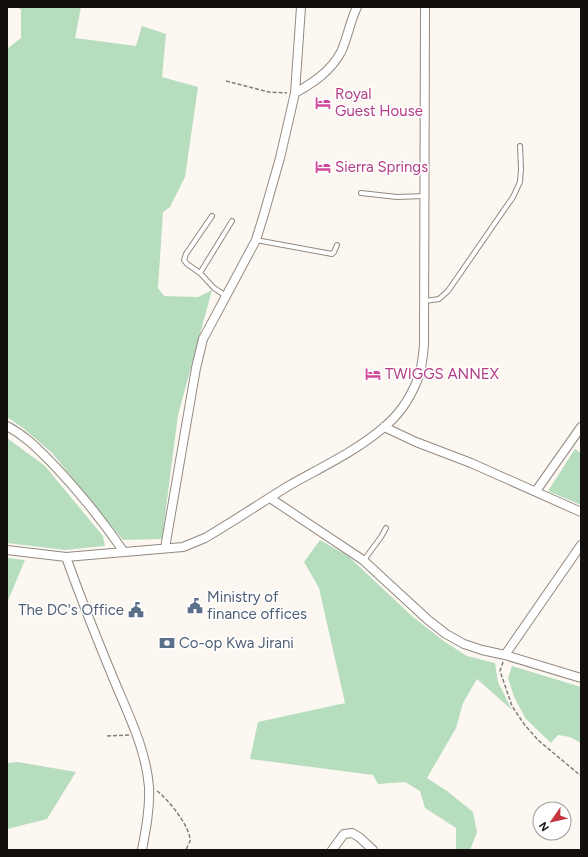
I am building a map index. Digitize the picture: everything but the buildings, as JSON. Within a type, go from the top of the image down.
[{"type":"street","points":[[165,548],[196,368],[203,338],[256,240],[280,158],[295,93],[301,7]]},
{"type":"street","points":[[295,93],[317,80],[334,63],[341,51],[352,17],[357,7]]},
{"type":"street","points":[[7,550],[66,557],[183,547],[205,538],[340,456],[384,427],[398,412],[418,380],[424,346],[425,7]]},
{"type":"street","points":[[7,426],[30,440],[62,473],[90,506],[124,552]]},
{"type":"street","points":[[384,427],[536,491],[581,512]]},
{"type":"street","points":[[536,491],[581,427]]},
{"type":"street","points":[[270,498],[363,560],[427,619],[446,634],[464,644],[482,650],[505,655],[581,678]]},
{"type":"street","points":[[505,655],[581,545]]},
{"type":"street","points":[[66,557],[85,609],[137,735],[144,759],[148,785],[149,808],[142,850]]},
{"type":"street","points":[[332,850],[344,834],[352,833],[359,837],[373,850]]},
{"type":"lane","points":[[425,301],[439,299],[448,291],[513,197],[520,182],[520,146]]},
{"type":"lane","points":[[361,193],[397,197],[424,196]]},
{"type":"lane","points":[[212,216],[186,254],[184,260],[187,264],[200,273],[214,288],[226,296]]},
{"type":"lane","points":[[200,273],[232,221]]},
{"type":"lane","points":[[256,240],[332,254],[337,245]]},
{"type":"lane","points":[[363,560],[386,528]]},
{"type":"path","points":[[226,81],[269,92],[295,93]]},
{"type":"path","points":[[505,655],[500,671],[512,706],[524,724],[538,740],[581,776]]},
{"type":"path","points":[[107,736],[137,735]]},
{"type":"path","points":[[148,785],[160,793],[178,813],[188,831],[190,841],[186,850]]},
{"type":"green space","points":[[18,7],[81,7],[75,38],[136,46],[142,26],[166,34],[162,77],[198,87],[185,177],[170,207],[163,212],[158,288],[164,296],[198,297],[212,290],[178,415],[162,539],[123,540],[52,453],[23,428],[7,417],[7,49],[21,38],[21,10]]},
{"type":"green space","points":[[7,438],[45,466],[103,536],[105,546],[65,550],[7,543]]},
{"type":"green space","points":[[575,449],[581,453],[581,505],[548,491]]},
{"type":"green space","points":[[320,540],[348,556],[413,617],[445,642],[467,656],[495,663],[498,682],[512,710],[477,679],[463,703],[456,728],[427,778],[447,791],[473,812],[477,832],[470,850],[456,850],[456,828],[425,808],[420,791],[405,782],[378,784],[373,775],[250,759],[258,722],[345,703],[319,588],[304,562]]},
{"type":"green space","points":[[7,558],[25,560],[7,603]]},
{"type":"green space","points":[[512,666],[581,687],[581,743],[570,737],[558,735],[551,743],[526,719],[514,697],[508,678]]},
{"type":"green space","points":[[18,762],[76,772],[47,819],[7,829],[7,763]]},
{"type":"place","name":"Royal Guest House","points":[[323,103]]},
{"type":"place","name":"Sierra Springs","points":[[323,167]]},
{"type":"place","name":"TWIGGS ANNEX","points":[[373,374]]},
{"type":"place","name":"Ministry of finance offices","points":[[195,606]]},
{"type":"place","name":"The DC's Office","points":[[136,610]]},
{"type":"place","name":"Co-op Kwa Jirani","points":[[167,643]]}]
